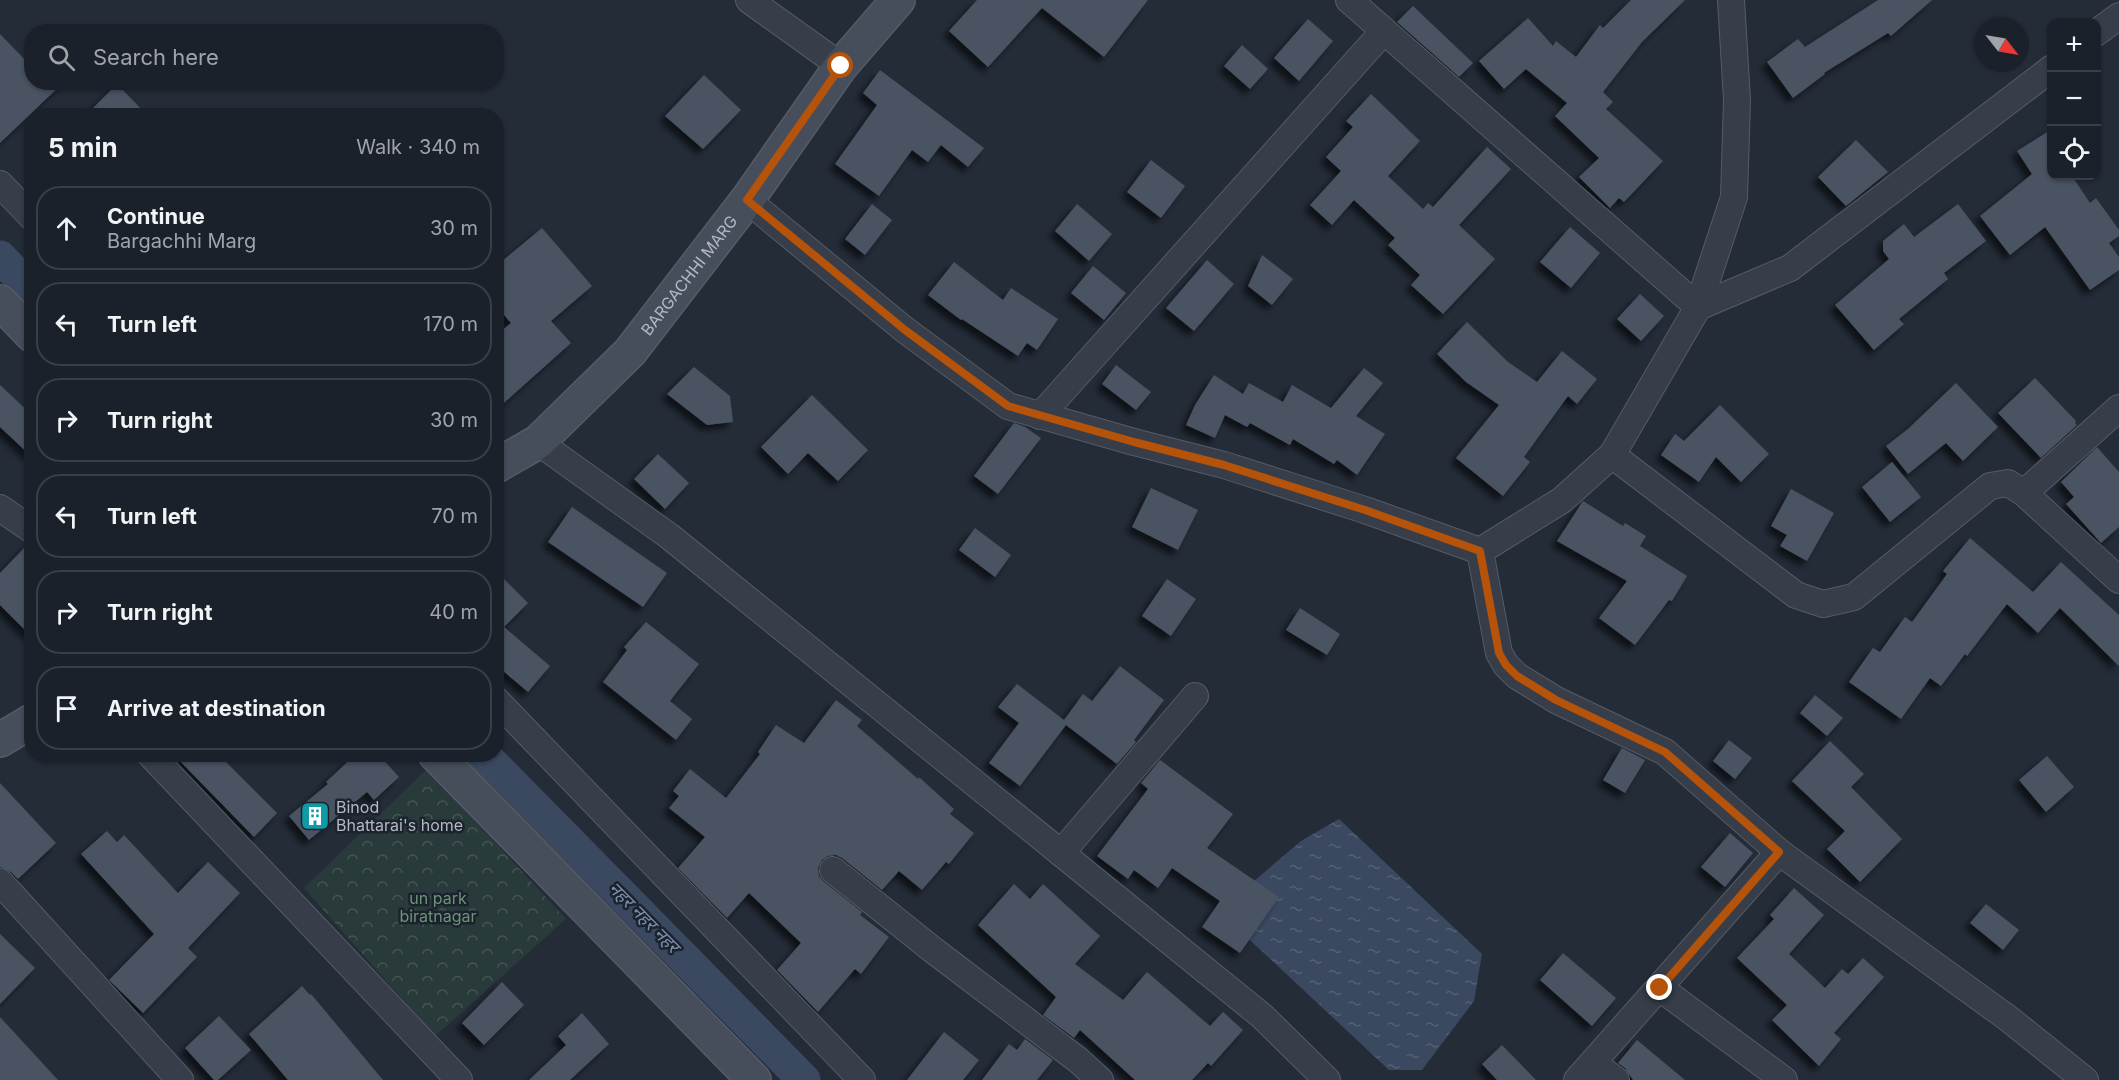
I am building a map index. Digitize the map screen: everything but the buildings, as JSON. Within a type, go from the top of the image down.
[{"type":"street","points":[[749,0],[841,66]]},
{"type":"street","name":"BARGACHHI MARG","points":[[504,461],[538,442],[630,352],[747,200],[841,66],[897,0]]},
{"type":"street","points":[[1349,0],[1698,307]]},
{"type":"street","points":[[1480,551],[1562,500],[1612,455],[1698,307],[1734,197],[1737,100],[1731,0]]},
{"type":"street","points":[[2101,30],[2119,16]]},
{"type":"street","points":[[1040,416],[1383,32]]},
{"type":"street","points":[[1698,307],[1790,268],[2047,72]]},
{"type":"street","points":[[0,184],[24,209]]},
{"type":"street","points":[[747,200],[905,330],[1008,406],[1224,465],[1365,510],[1480,551]]},
{"type":"street","points":[[0,302],[24,327]]},
{"type":"street","points":[[2024,493],[2119,408]]},
{"type":"street","points":[[538,442],[669,536],[1262,1016],[1328,1080]]},
{"type":"street","points":[[1612,455],[1796,595],[1823,604],[1854,597],[1990,486],[2008,483],[2024,493],[2119,580]]},
{"type":"street","points":[[0,508],[24,524]]},
{"type":"street","points":[[1480,551],[1499,653],[1517,676],[1556,700],[1665,752],[1779,852],[2009,1019],[2085,1080]]},
{"type":"street","points":[[1061,853],[1195,696]]},
{"type":"street","points":[[504,708],[862,1080]]},
{"type":"street","points":[[0,740],[24,726]]},
{"type":"street","points":[[158,762],[459,1080]]},
{"type":"street","points":[[443,762],[754,1080]]},
{"type":"street","points":[[1616,1080],[1585,1072],[1779,852]]},
{"type":"street","points":[[833,870],[933,950],[1078,1060],[1100,1080]]},
{"type":"street","points":[[0,882],[180,1080]]},
{"type":"street","points":[[1660,988],[1784,1080]]},
{"type":"green space","name":"un park biratnagar","points":[[427,769],[566,919],[435,1036],[304,888]]},
{"type":"water","points":[[1339,819],[1482,954],[1474,1001],[1422,1070],[1389,1070],[1236,927],[1241,892],[1301,841]]},
{"type":"waterway","name":"नहर नहर नहर","points":[[0,257],[24,282]]},
{"type":"waterway","name":"नहर नहर नहर","points":[[491,762],[804,1080]]},
{"type":"place","name":"Binod Bhattarai's home","points":[[315,816]]},
{"type":"route","points":[[841,66],[747,200],[905,330],[1008,406],[1224,465],[1365,510],[1480,551],[1499,653],[1506,665],[1517,676],[1556,700],[1665,752],[1779,852],[1660,988]]}]
